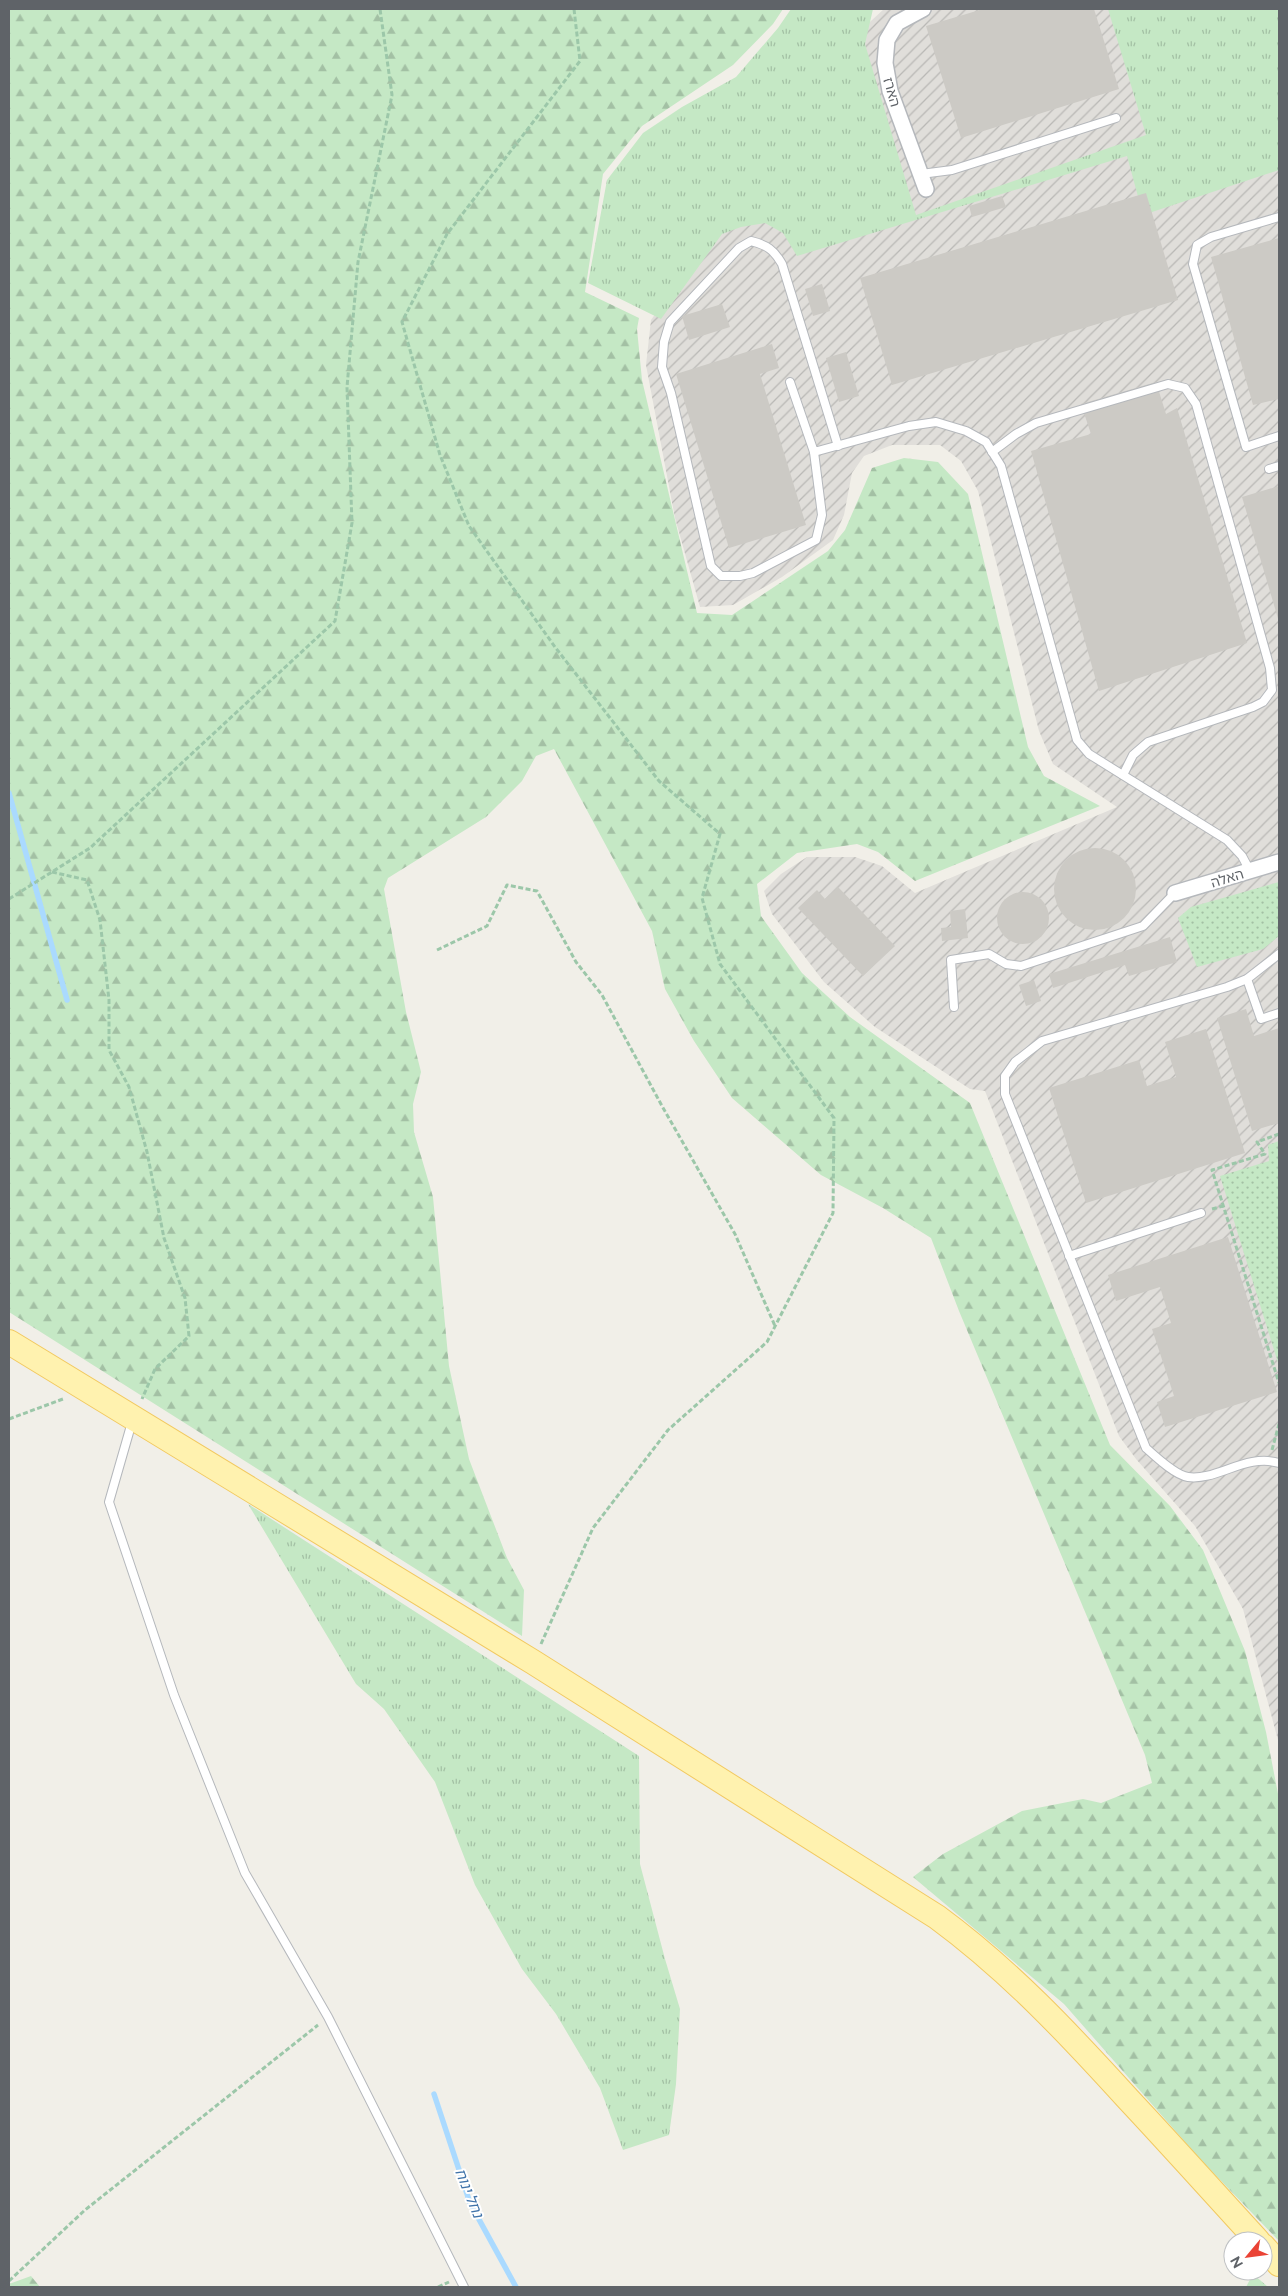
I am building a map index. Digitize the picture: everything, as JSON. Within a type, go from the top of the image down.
[{"type":"main road","points":[[9,1342],[533,1662],[892,1888],[973,1944],[1055,2018],[1250,2231]]},
{"type":"street","name":"הארז","points":[[923,9],[897,23],[887,40],[884,63],[890,91],[926,189]]},
{"type":"street","name":"האלה","points":[[1175,893],[1279,862]]},
{"type":"lane","points":[[921,174],[952,170],[1116,118]]},
{"type":"lane","points":[[1279,217],[1211,237],[1197,245],[1193,264],[1246,447],[1279,436]]},
{"type":"lane","points":[[790,382],[814,452],[822,515],[816,540],[753,573],[740,576],[721,576],[711,566],[671,393],[662,367],[664,342],[670,322],[739,248],[751,242],[765,244],[776,253],[782,264],[838,446]]},
{"type":"lane","points":[[992,452],[1016,434],[1036,423],[1168,384],[1185,388],[1196,404],[1270,668],[1272,690],[1263,702],[1253,707],[1148,742],[1133,755],[1123,775]]},
{"type":"lane","points":[[814,452],[909,426],[936,422],[966,431],[986,442],[1001,466],[1077,740],[1089,754],[1227,840],[1242,856],[1250,871]]},
{"type":"lane","points":[[1269,469],[1279,466]]},
{"type":"lane","points":[[954,1007],[951,960],[989,954],[1006,964],[1021,966],[1142,926],[1175,893]]},
{"type":"lane","points":[[1279,954],[1247,979],[1227,987],[1042,1041],[1015,1062],[1005,1076],[1006,1094],[1146,1448],[1167,1466],[1187,1477],[1204,1475],[1252,1462],[1269,1460],[1279,1463]]},
{"type":"lane","points":[[1247,979],[1262,1019],[1279,1012]]},
{"type":"lane","points":[[1069,1256],[1201,1212]]},
{"type":"lane","points":[[134,1418],[109,1502],[174,1695],[245,1873],[328,2017],[464,2287]]},
{"type":"path","points":[[9,899],[90,848],[335,621],[352,523],[347,386],[358,262],[392,95],[380,9]]},
{"type":"path","points":[[533,1662],[593,1528],[668,1430],[767,1342],[833,1213],[834,1118],[720,964],[702,898],[720,834],[659,782],[555,647],[469,526],[440,455],[402,322],[448,234],[580,61],[574,9]]},
{"type":"path","points":[[52,872],[87,880],[100,920],[109,1000],[109,1050],[130,1087],[147,1152],[164,1238],[185,1298],[189,1336],[155,1369],[134,1418]]},
{"type":"path","points":[[437,950],[487,926],[507,885],[537,891],[576,962],[602,995],[662,1106],[735,1234],[775,1326]]},
{"type":"path","points":[[1279,1134],[1257,1142],[1265,1154],[1212,1170],[1279,1383]]},
{"type":"path","points":[[9,1419],[88,1390]]},
{"type":"path","points":[[1269,1460],[1279,1424]]},
{"type":"path","points":[[9,2281],[85,2210],[328,2017]]},
{"type":"shaded area","points":[[884,9],[1279,9],[1279,1744],[1243,1609],[1195,1526],[1136,1459],[1119,1436],[985,1091],[970,1089],[875,1027],[824,982],[772,914],[764,891],[781,874],[807,857],[855,857],[882,866],[915,893],[1117,807],[1053,764],[1039,731],[978,491],[961,461],[940,445],[892,445],[864,456],[852,473],[844,515],[833,540],[782,577],[733,605],[700,607],[675,518],[646,365],[651,320],[847,43]]},
{"type":"green space","points":[[9,9],[783,9],[773,24],[733,65],[642,126],[603,174],[585,292],[639,318],[637,329],[642,380],[697,613],[732,615],[828,551],[845,530],[872,468],[904,458],[938,462],[968,494],[1028,747],[1044,776],[1100,806],[915,881],[878,852],[857,844],[797,853],[757,884],[761,916],[802,973],[850,1017],[970,1103],[1110,1445],[1170,1506],[1203,1550],[1245,1651],[1266,1732],[1279,1799],[1279,2241],[1273,2235],[1273,2231],[1269,2231],[1200,2159],[1064,2004],[913,1877],[943,1854],[1022,1811],[1083,1799],[1101,1803],[1152,1783],[1145,1755],[959,1311],[931,1238],[883,1208],[821,1175],[732,1098],[694,1041],[665,989],[652,931],[554,749],[536,756],[522,781],[486,817],[388,878],[384,889],[406,1012],[421,1072],[413,1104],[414,1132],[433,1197],[449,1366],[469,1459],[507,1558],[524,1590],[522,1636],[9,1312]]},
{"type":"green space","points":[[791,9],[873,9],[865,44],[916,215],[1146,135],[1108,9],[1279,9],[1279,170],[1143,215],[1127,156],[797,256],[783,233],[765,223],[741,227],[722,234],[661,319],[588,283],[607,180],[643,133],[682,107],[736,77],[778,28]]},
{"type":"green space","points":[[1279,882],[1279,936],[1263,949],[1197,967],[1178,918],[1191,907]]},
{"type":"green space","points":[[1279,1141],[1279,1366],[1220,1176],[1269,1161],[1268,1145]]},
{"type":"green space","points":[[248,1504],[639,1756],[640,1864],[680,2009],[676,2084],[669,2135],[623,2150],[600,2088],[556,2014],[522,1969],[475,1885],[435,1782],[384,1709],[356,1684]]},
{"type":"green space","points":[[31,2276],[40,2287],[9,2287],[9,2284]]},
{"type":"green space","points":[[1249,2281],[1261,2281],[1268,2287],[1246,2287]]},
{"type":"building","points":[[983,9],[1094,9],[1119,89],[961,138],[926,26]]},
{"type":"building","points":[[1146,193],[1178,300],[892,385],[860,278]]},
{"type":"building","points":[[1002,196],[1006,207],[972,217],[969,206]]},
{"type":"building","points":[[1279,238],[1279,399],[1253,405],[1211,257]]},
{"type":"building","points":[[822,284],[830,311],[813,316],[805,289]]},
{"type":"building","points":[[722,304],[730,327],[689,340],[682,316]]},
{"type":"building","points":[[772,344],[779,368],[760,374],[806,525],[729,548],[676,374]]},
{"type":"building","points":[[846,352],[859,396],[839,402],[826,358]]},
{"type":"building","points":[[1156,382],[1166,414],[1177,408],[1247,643],[1099,691],[1031,451],[1091,434],[1081,404]]},
{"type":"building","points":[[1279,486],[1279,622],[1242,497]]},
{"type":"building","points":[[1087,848],[1103,848],[1118,855],[1129,866],[1136,881],[1133,905],[1124,918],[1103,930],[1087,930],[1072,923],[1061,912],[1054,897],[1054,881],[1061,866],[1072,855]]},
{"type":"building","points":[[838,887],[895,946],[863,976],[798,908],[817,890],[825,899]]},
{"type":"building","points":[[1023,892],[1033,894],[1041,900],[1047,908],[1049,918],[1047,928],[1041,936],[1033,942],[1023,944],[1013,942],[1005,936],[999,928],[997,918],[999,908],[1005,900],[1013,894]]},
{"type":"building","points":[[965,909],[968,938],[942,941],[941,928],[951,927],[950,911]]},
{"type":"building","points":[[1170,937],[1177,962],[1129,976],[1125,965],[1053,988],[1049,974]]},
{"type":"building","points":[[1034,980],[1041,1001],[1026,1006],[1019,985]]},
{"type":"building","points":[[1246,1009],[1254,1036],[1279,1028],[1279,1123],[1252,1131],[1217,1018]]},
{"type":"building","points":[[1206,1029],[1245,1153],[1086,1203],[1049,1088],[1139,1060],[1147,1086],[1176,1077],[1165,1042]]},
{"type":"building","points":[[1228,1237],[1277,1392],[1165,1427],[1157,1402],[1174,1396],[1152,1329],[1171,1323],[1160,1287],[1116,1301],[1108,1275]]},
{"type":"waterway","points":[[9,793],[67,1000]]},
{"type":"waterway","name":"נחל ינוח","points":[[434,2094],[470,2203],[516,2287]]}]
